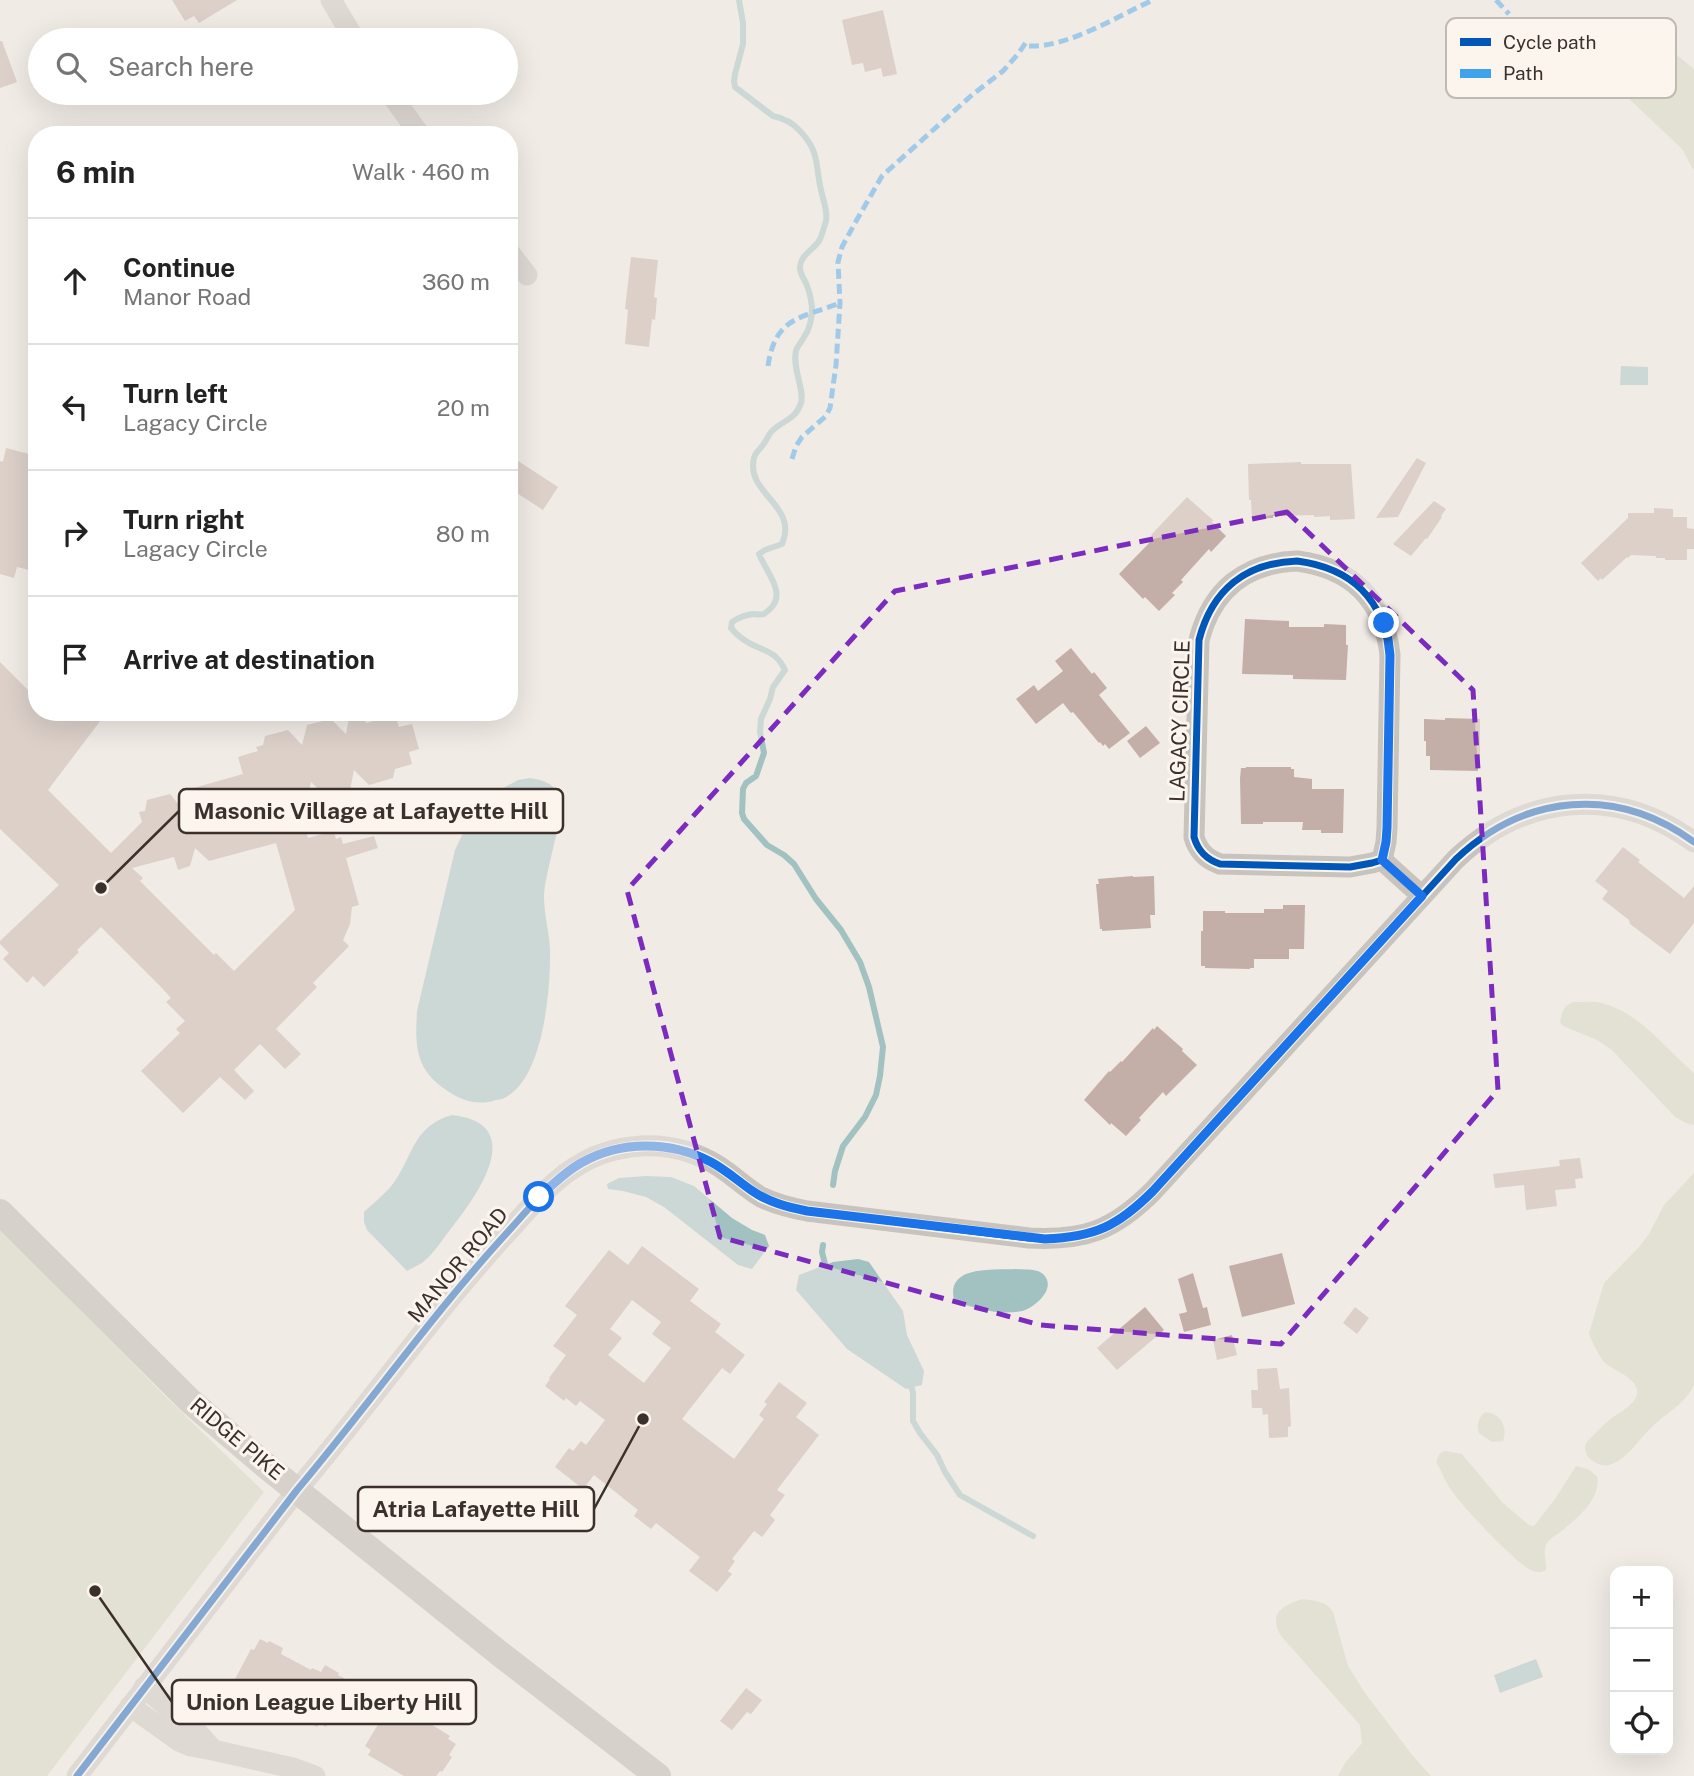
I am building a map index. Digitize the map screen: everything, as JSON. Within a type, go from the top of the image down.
[{"type":"main road","name":"RIDGE PIKE","points":[[0,1212],[190,1401],[265,1465],[504,1657],[658,1776]]},
{"type":"street","points":[[331,0],[348,28]]},
{"type":"street","points":[[399,105],[414,126]]},
{"type":"street","points":[[518,264],[527,275]]},
{"type":"street","name":"LAGACY CIRCLE","points":[[1297,561],[1329,568],[1343,574],[1368,596],[1384,623],[1390,655],[1387,828],[1382,860],[1350,867],[1220,864],[1207,858],[1196,845],[1194,828],[1199,640],[1202,625],[1217,598],[1252,570],[1297,561]]},
{"type":"street","name":"MANOR ROAD","points":[[78,1776],[297,1490],[422,1334],[539,1197],[580,1163],[594,1156],[628,1147],[661,1146],[697,1155],[726,1171],[762,1197],[807,1211],[1029,1238],[1063,1238],[1096,1231],[1125,1217],[1153,1191],[1456,859],[1482,835],[1514,818],[1548,808],[1588,804],[1627,809],[1664,823],[1694,842]]},
{"type":"street","points":[[1382,860],[1422,896]]},
{"type":"street","points":[[144,1688],[199,1734],[213,1750]]},
{"type":"street","points":[[130,1706],[179,1741],[191,1746],[293,1768],[315,1776]]},
{"type":"highlighted area","points":[[1287,512],[1473,690],[1498,1090],[1281,1344],[1040,1325],[720,1237],[627,890],[895,591]]},
{"type":"green space","points":[[1676,54],[1694,69],[1694,171],[1682,149],[1628,98],[1676,98]]},
{"type":"green space","points":[[1574,1002],[1602,1003],[1628,1015],[1651,1032],[1694,1073],[1694,1125],[1675,1117],[1612,1050],[1597,1040],[1563,1026],[1560,1022],[1563,1012]]},
{"type":"green space","points":[[1694,1173],[1694,1385],[1685,1398],[1656,1423],[1627,1454],[1615,1462],[1601,1465],[1588,1456],[1586,1443],[1609,1420],[1631,1404],[1637,1390],[1630,1379],[1604,1362],[1589,1333],[1604,1283],[1639,1247],[1664,1205]]},
{"type":"green space","points":[[0,1229],[264,1492],[47,1776],[0,1776]]},
{"type":"green space","points":[[1485,1412],[1495,1415],[1502,1422],[1505,1431],[1503,1441],[1492,1442],[1479,1433],[1479,1421]]},
{"type":"green space","points":[[1445,1451],[1462,1454],[1503,1503],[1529,1525],[1534,1526],[1576,1466],[1588,1469],[1597,1476],[1596,1492],[1583,1512],[1547,1543],[1546,1570],[1536,1572],[1523,1565],[1505,1549],[1455,1495],[1436,1462],[1440,1453]]},
{"type":"green space","points":[[1303,1599],[1324,1604],[1333,1612],[1348,1666],[1365,1693],[1431,1776],[1338,1776],[1362,1743],[1360,1725],[1281,1636],[1277,1628],[1279,1612],[1289,1604]]},
{"type":"water","points":[[1621,366],[1648,367],[1648,385],[1620,385]]},
{"type":"water","points":[[530,778],[551,785],[557,792],[560,806],[544,896],[550,965],[543,1029],[529,1071],[519,1086],[503,1099],[483,1103],[470,1101],[446,1090],[428,1074],[417,1046],[417,1011],[455,850],[465,829],[474,815],[505,787],[518,780]]},
{"type":"water","points":[[452,1115],[475,1121],[488,1131],[492,1145],[491,1161],[464,1212],[430,1255],[407,1271],[367,1230],[364,1212],[392,1185],[421,1135],[439,1120]]},
{"type":"water","points":[[671,1177],[694,1186],[732,1218],[765,1235],[769,1246],[752,1269],[738,1265],[664,1207],[646,1197],[608,1189],[607,1184],[619,1178]]},
{"type":"water","points":[[858,1259],[869,1262],[903,1311],[907,1335],[924,1371],[922,1385],[906,1389],[847,1349],[796,1290],[799,1275],[833,1262]]},
{"type":"water","points":[[983,1270],[1037,1271],[1047,1279],[1048,1285],[1043,1297],[1027,1309],[997,1312],[955,1303],[953,1291],[956,1282],[963,1276]]},
{"type":"water","points":[[1536,1659],[1543,1677],[1500,1693],[1494,1675]]},
{"type":"building","points":[[172,0],[237,0],[199,23],[194,16],[185,21]]},
{"type":"building","points":[[883,10],[897,74],[883,77],[881,68],[865,72],[863,63],[852,65],[842,20]]},
{"type":"building","points":[[0,41],[17,82],[0,88]]},
{"type":"building","points":[[631,257],[658,260],[654,297],[657,298],[655,320],[652,319],[649,347],[625,344],[628,310],[625,309]]},
{"type":"building","points":[[6,448],[28,454],[28,570],[17,567],[14,578],[0,574],[0,461],[3,462]]},
{"type":"building","points":[[1417,458],[1426,463],[1398,517],[1376,518]]},
{"type":"building","points":[[518,461],[558,487],[543,510],[518,494]]},
{"type":"building","points":[[1248,464],[1351,464],[1355,519],[1330,520],[1330,516],[1314,515],[1252,519]]},
{"type":"building","points":[[1187,497],[1214,521],[1211,521],[1226,536],[1211,552],[1209,549],[1181,580],[1183,582],[1172,593],[1175,595],[1159,611],[1119,574],[1154,538],[1151,535]]},
{"type":"building","points":[[1434,501],[1446,509],[1427,539],[1411,556],[1393,544]]},
{"type":"building","points":[[1654,508],[1673,509],[1673,517],[1687,517],[1687,528],[1694,529],[1694,549],[1687,549],[1687,560],[1631,555],[1598,581],[1581,563],[1628,518],[1628,513],[1654,513]]},
{"type":"building","points":[[1245,619],[1289,621],[1289,627],[1346,625],[1346,680],[1242,674]]},
{"type":"building","points":[[1071,648],[1107,688],[1099,695],[1130,733],[1109,749],[1105,744],[1103,746],[1099,743],[1063,703],[1036,724],[1016,699],[1034,685],[1038,691],[1063,671],[1055,661]]},
{"type":"building","points":[[0,662],[28,690],[28,721],[100,721],[48,790],[111,853],[142,822],[139,812],[145,811],[147,800],[170,794],[185,812],[190,789],[243,774],[238,757],[258,751],[256,747],[263,745],[265,736],[288,730],[302,745],[307,725],[323,721],[333,721],[346,734],[348,721],[397,721],[399,727],[412,724],[419,749],[409,752],[412,764],[395,769],[393,778],[369,785],[354,770],[350,790],[326,796],[311,782],[307,802],[299,804],[308,838],[334,831],[336,839],[341,837],[343,844],[374,836],[378,848],[346,858],[359,905],[352,907],[350,924],[343,940],[349,946],[313,983],[317,987],[276,1029],[301,1054],[285,1069],[260,1044],[234,1070],[254,1091],[245,1100],[220,1077],[183,1113],[141,1071],[180,1033],[176,1029],[185,1021],[166,1002],[171,998],[101,927],[44,987],[33,976],[27,983],[3,959],[9,953],[0,941],[59,885],[0,829]],"holes":[[[276,843],[295,910],[234,971],[216,953],[214,955],[140,881],[143,878],[132,868],[174,857],[178,870],[190,866],[195,848],[209,861]]]},
{"type":"building","points":[[1424,719],[1480,719],[1478,771],[1430,770],[1430,756],[1426,756],[1424,741]]},
{"type":"building","points":[[1146,726],[1160,743],[1140,758],[1127,741]]},
{"type":"building","points":[[1291,767],[1294,769],[1294,777],[1312,779],[1312,789],[1344,789],[1343,833],[1302,830],[1303,822],[1241,824],[1240,778],[1241,768]]},
{"type":"building","points":[[1623,847],[1684,898],[1694,886],[1694,923],[1670,954],[1602,899],[1608,891],[1595,881]]},
{"type":"building","points":[[1154,876],[1155,915],[1150,915],[1151,928],[1102,931],[1096,884],[1099,884],[1098,879]]},
{"type":"building","points":[[1283,905],[1305,905],[1304,949],[1289,949],[1289,959],[1254,959],[1254,968],[1250,969],[1201,966],[1203,911],[1264,913],[1264,909],[1283,909]]},
{"type":"building","points":[[1157,1026],[1197,1065],[1166,1096],[1163,1092],[1126,1136],[1084,1100],[1109,1071],[1122,1062]]},
{"type":"building","points":[[1580,1158],[1583,1178],[1575,1179],[1576,1188],[1555,1190],[1557,1206],[1526,1210],[1524,1185],[1495,1188],[1493,1174],[1560,1166],[1559,1160]]},
{"type":"building","points":[[642,1246],[699,1289],[690,1301],[721,1324],[715,1332],[745,1355],[730,1374],[722,1368],[682,1419],[734,1459],[764,1419],[759,1415],[767,1404],[764,1402],[779,1382],[807,1403],[796,1417],[819,1435],[777,1490],[785,1495],[770,1515],[775,1520],[762,1537],[754,1531],[732,1559],[735,1561],[728,1571],[732,1574],[717,1592],[689,1571],[700,1557],[656,1523],[651,1529],[634,1516],[638,1510],[594,1475],[583,1489],[555,1467],[569,1448],[573,1451],[581,1441],[586,1445],[605,1420],[580,1401],[576,1406],[566,1398],[564,1401],[545,1386],[566,1355],[553,1346],[577,1315],[565,1306],[609,1250],[628,1265]],"holes":[[[632,1300],[661,1322],[652,1334],[671,1348],[644,1383],[608,1355],[622,1338],[610,1329]]]},
{"type":"building","points":[[1282,1253],[1295,1304],[1242,1317],[1229,1266]]},
{"type":"building","points":[[1193,1273],[1203,1308],[1207,1307],[1211,1325],[1184,1332],[1179,1314],[1187,1312],[1178,1279]]},
{"type":"building","points":[[1145,1307],[1164,1330],[1117,1370],[1097,1348]]},
{"type":"building","points":[[1355,1307],[1369,1318],[1357,1334],[1343,1323]]},
{"type":"building","points":[[1232,1335],[1237,1355],[1217,1360],[1213,1340]]},
{"type":"building","points":[[1277,1368],[1280,1389],[1289,1388],[1291,1426],[1288,1427],[1288,1437],[1269,1438],[1268,1414],[1263,1415],[1262,1408],[1252,1408],[1251,1390],[1258,1390],[1257,1369]]},
{"type":"building","points":[[260,1639],[283,1648],[281,1654],[311,1670],[312,1668],[321,1672],[325,1665],[347,1680],[341,1690],[344,1692],[326,1727],[319,1723],[317,1727],[272,1702],[257,1701],[238,1691],[240,1687],[233,1683],[251,1649],[254,1650]]},
{"type":"building","points":[[746,1688],[762,1700],[751,1714],[747,1712],[732,1730],[720,1721]]},
{"type":"building","points":[[396,1705],[450,1736],[448,1739],[456,1744],[449,1755],[452,1757],[436,1776],[404,1776],[368,1755],[371,1750],[365,1746],[385,1713],[389,1715]]},
{"type":"waterway","points":[[739,0],[743,44],[735,74],[735,87],[773,116],[794,126],[806,138],[816,159],[826,213],[820,239],[800,266],[812,307],[809,327],[795,358],[801,403],[792,417],[771,432],[754,458],[753,470],[757,481],[784,519],[782,544],[759,554],[774,583],[776,597],[774,604],[765,614],[750,614],[739,618],[732,622],[731,628],[746,641],[774,655],[785,670],[773,687],[761,719],[760,732],[764,753],[756,776],[746,783],[743,789],[744,819],[767,845],[794,864],[816,899],[841,930],[860,962],[869,987],[883,1047],[876,1095],[865,1117],[843,1146],[833,1185]]},
{"type":"waterway","points":[[823,1245],[827,1272]]},
{"type":"waterway","points":[[910,1382],[913,1393],[913,1421],[960,1495],[1033,1536]]},
{"type":"marked path","points":[[1029,46],[1076,37],[1153,0]]},
{"type":"marked path","points":[[1496,0],[1509,14]]},
{"type":"marked path","points":[[792,459],[802,437],[826,416],[830,408],[840,303],[838,262],[842,247],[855,223],[882,176],[972,95],[1003,71],[1027,41]]},
{"type":"marked path","points":[[768,366],[777,338],[784,328],[802,317],[840,303]]},
{"type":"cycle path","points":[[1297,561],[1317,565],[1349,579],[1372,603],[1387,635],[1390,655],[1387,828],[1382,860],[1350,867],[1220,864],[1203,854],[1194,837],[1199,640],[1212,607],[1233,582],[1262,567],[1297,561]]},
{"type":"cycle path","points":[[77,1776],[297,1490],[451,1297],[540,1196],[582,1163],[619,1149],[667,1147],[703,1158],[761,1197],[801,1210],[1029,1238],[1083,1235],[1111,1224],[1153,1191],[1456,859],[1483,837],[1511,821],[1541,810],[1572,805],[1603,805],[1634,811],[1664,824],[1694,842]]},
{"type":"place","name":"Masonic Village at Lafayette Hill","points":[[101,888]]},
{"type":"place","name":"Atria Lafayette Hill","points":[[643,1419]]},
{"type":"place","name":"Union League Liberty Hill","points":[[95,1591]]},
{"type":"route","points":[[539,1197],[580,1163],[594,1156],[628,1147],[661,1146],[697,1155],[726,1171],[762,1197],[807,1211],[1045,1239],[1080,1236],[1112,1225],[1125,1217],[1153,1191],[1422,896],[1382,860],[1387,828],[1390,655],[1384,623]]}]
